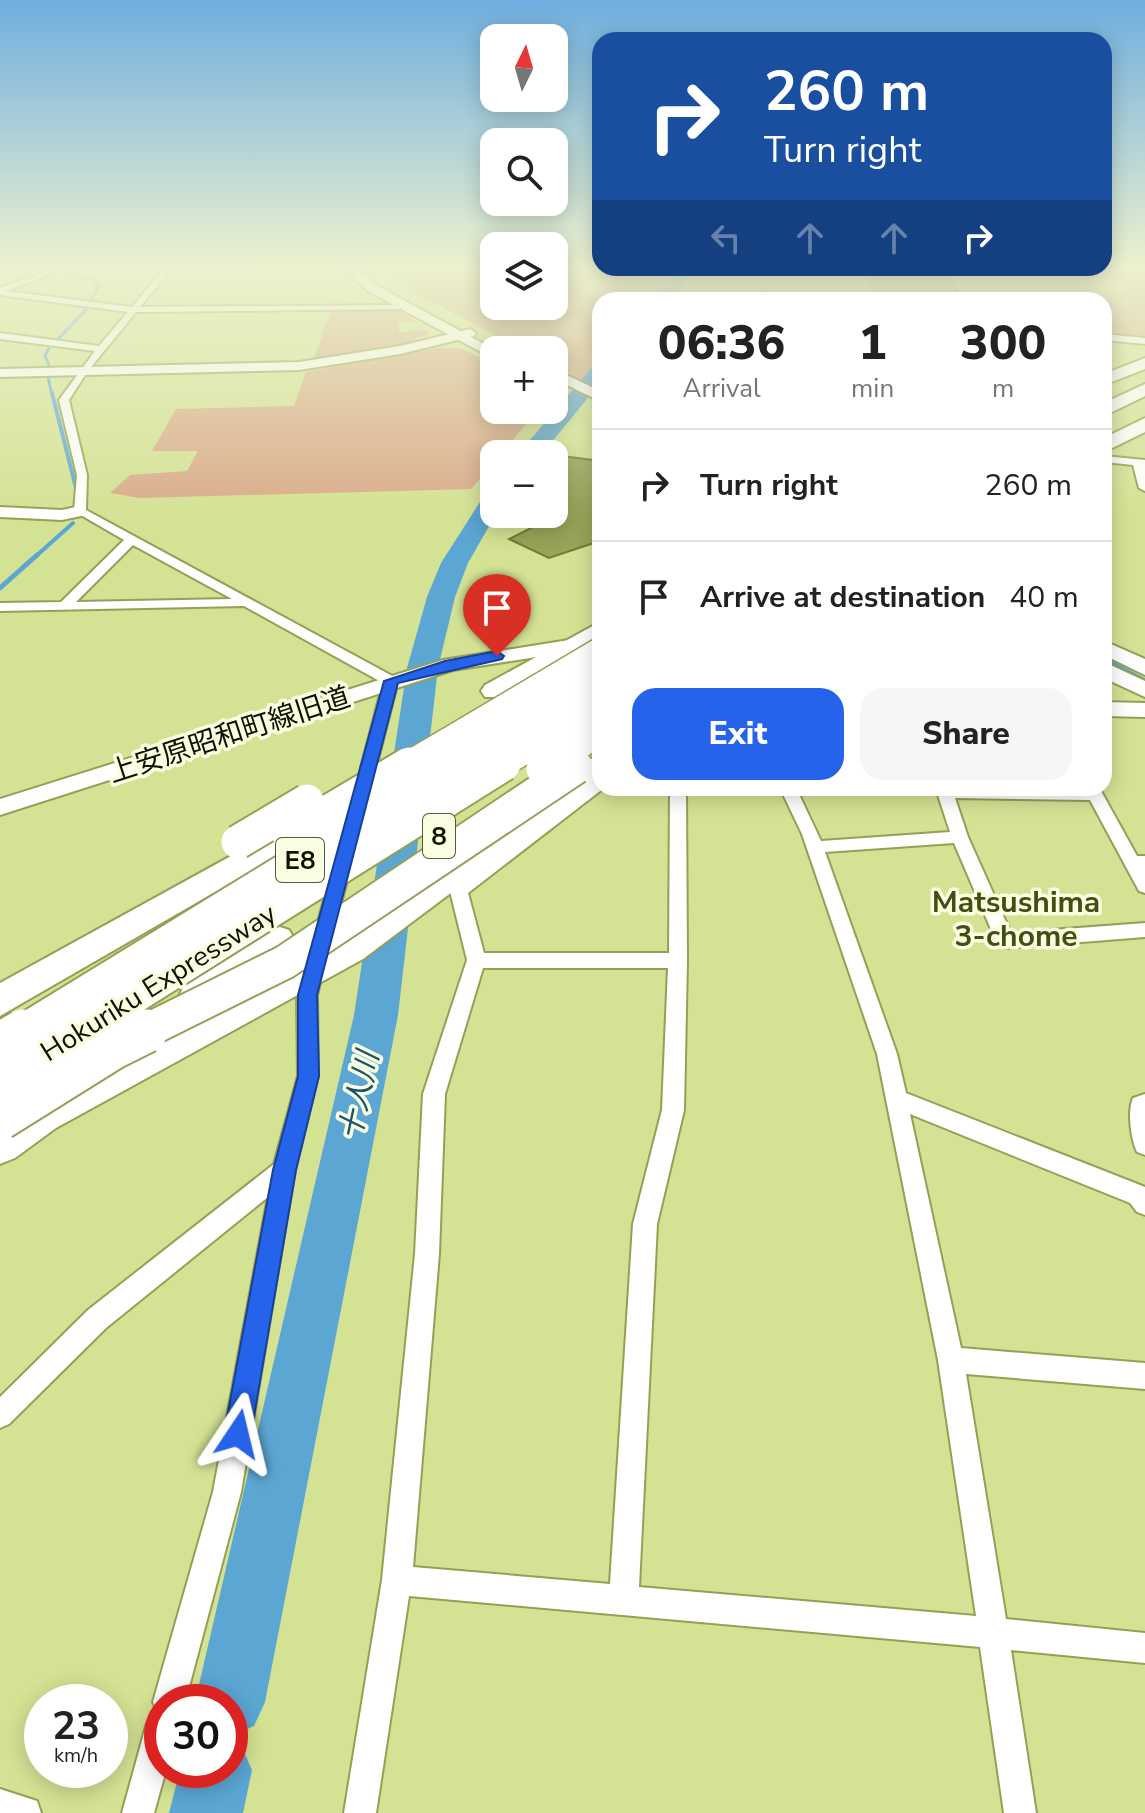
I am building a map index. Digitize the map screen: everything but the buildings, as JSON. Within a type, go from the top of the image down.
[{"type":"highway","points":[[1112,361],[1136,352]]},
{"type":"highway","points":[[1112,370],[1145,362]]},
{"type":"highway","points":[[1112,376],[1145,362]]},
{"type":"highway","points":[[1112,390],[1145,374]]},
{"type":"highway","points":[[1112,406],[1145,389]]},
{"type":"highway","points":[[1112,440],[1136,420],[1145,407]]},
{"type":"highway","points":[[1112,426],[1136,420]]},
{"type":"highway","points":[[0,980],[495,691],[592,649]]},
{"type":"highway","points":[[0,1001],[289,835],[592,649]]},
{"type":"highway","name":"Hokuriku Expressway","points":[[0,1045],[592,682]]},
{"type":"highway","name":"Hokuriku Expressway","points":[[0,1081],[592,708]]},
{"type":"highway","name":"8","points":[[0,1145],[47,1113],[191,999],[592,737]]},
{"type":"highway","points":[[0,1118],[112,1048],[285,962],[592,768]]},
{"type":"highway","name":"8","points":[[47,1113],[351,949],[416,904],[453,886],[592,769]]},
{"type":"main road","points":[[0,373],[299,366],[387,352]]},
{"type":"main road","points":[[568,386],[592,398]]},
{"type":"main road","points":[[0,512],[62,515],[80,511]]},
{"type":"main road","name":"上安原昭和町線旧道","points":[[0,807],[450,664],[592,649]]},
{"type":"main road","points":[[1112,651],[1145,668]]},
{"type":"main road","points":[[1112,673],[1145,690]]},
{"type":"main road","points":[[1112,709],[1145,710]]},
{"type":"street","points":[[99,352],[64,400],[82,475],[80,511],[391,681],[307,995],[308,1076],[284,1170],[227,1492],[174,1684]]},
{"type":"street","points":[[1112,460],[1142,462],[1145,488]]},
{"type":"street","points":[[64,606],[131,540]]},
{"type":"street","points":[[0,607],[244,603]]},
{"type":"street","points":[[624,1598],[645,1224],[673,1110],[678,961],[678,796]]},
{"type":"street","points":[[792,796],[815,847],[887,1054],[951,1360],[1020,1813]]},
{"type":"street","points":[[946,796],[960,837],[1005,941],[1145,930]]},
{"type":"street","points":[[1096,796],[1138,862],[1145,886]]},
{"type":"street","points":[[815,847],[960,837]]},
{"type":"street","points":[[360,1813],[397,1580],[427,1254],[434,1094],[476,960],[453,886]]},
{"type":"street","points":[[476,960],[678,961]]},
{"type":"street","points":[[896,1099],[1138,1195],[1145,1204]]},
{"type":"street","points":[[1145,1103],[1141,1105],[1145,1145]]},
{"type":"street","points":[[0,1415],[97,1319],[284,1170]]},
{"type":"street","points":[[951,1360],[1145,1376]]},
{"type":"street","points":[[397,1580],[624,1598],[1145,1648]]},
{"type":"street","points":[[138,1813],[145,1788]]},
{"type":"street","points":[[0,1805],[25,1813]]},
{"type":"shaded area","points":[[316,352],[356,352],[314,358]]},
{"type":"shaded area","points":[[416,352],[468,352],[480,358],[480,424],[526,424],[513,440],[480,440],[480,478],[471,489],[140,498],[110,493],[130,475],[187,471],[198,451],[152,451],[176,409],[294,406],[306,372]]},
{"type":"shaded area","points":[[568,352],[592,352],[592,386],[568,373]]},
{"type":"waterway","points":[[47,352],[45,356],[49,365]]},
{"type":"waterway","points":[[48,377],[52,395]]},
{"type":"waterway","name":"十人川","points":[[542,440],[592,380]]},
{"type":"waterway","points":[[52,393],[76,488]]},
{"type":"waterway","name":"十人川","points":[[234,1684],[376,1015],[397,838],[422,668],[441,597],[455,563],[480,519]]},
{"type":"waterway","points":[[35,557],[73,523]]},
{"type":"waterway","points":[[0,588],[37,555]]},
{"type":"waterway","points":[[1112,663],[1145,681]]},
{"type":"waterway","name":"十人川","points":[[206,1813],[212,1788]]},
{"type":"district","name":"Matsushima 3-chome","points":[[1016,919]]},
{"type":"route","points":[[238,1434],[284,1170],[308,1076],[307,995],[391,681],[471,659],[497,656]]}]
